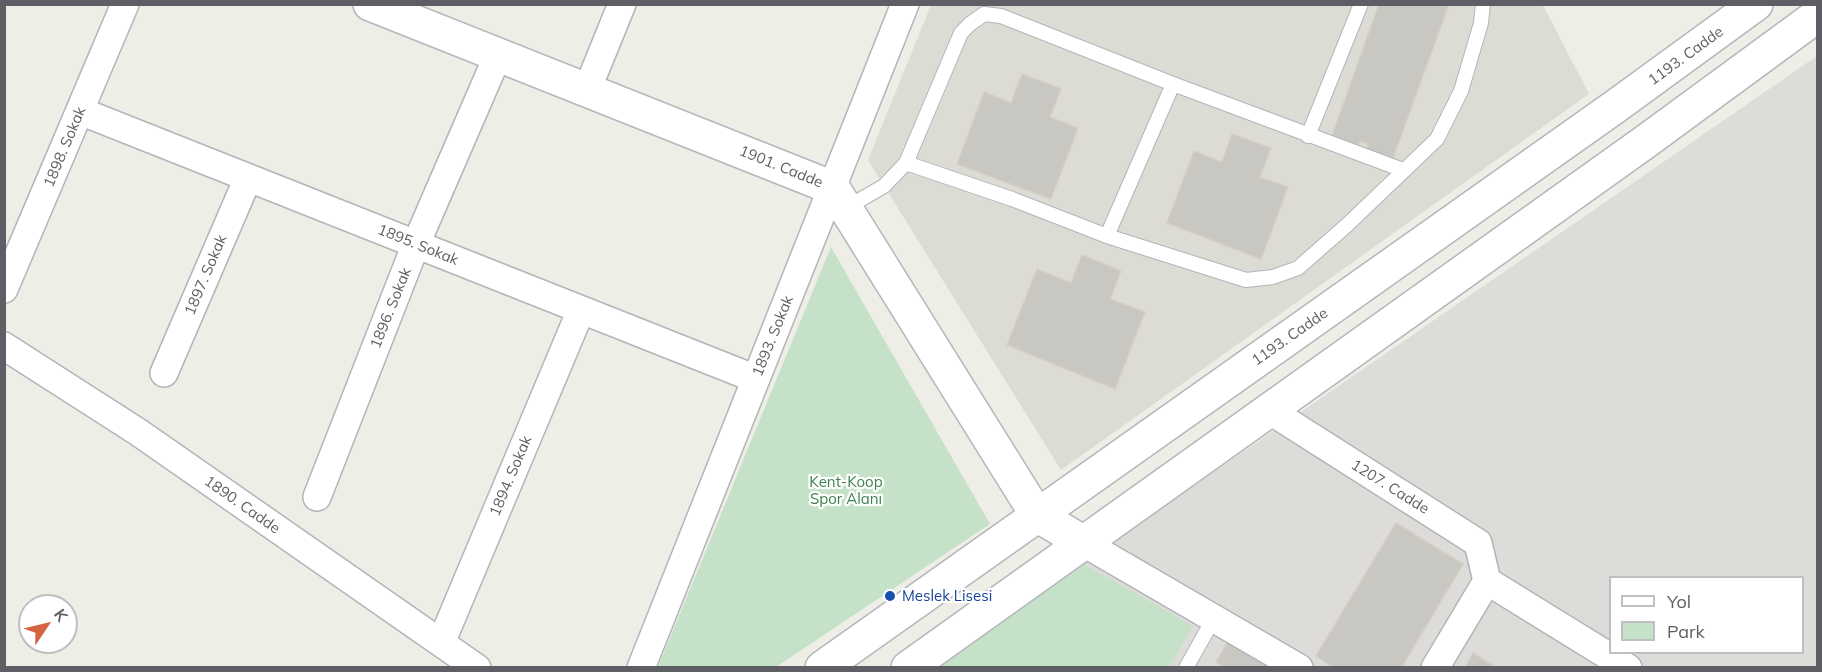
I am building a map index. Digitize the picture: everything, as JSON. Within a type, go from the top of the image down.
[{"type":"main road","name":"1901. Cadde","points":[[370,4],[587,90],[839,198]]},
{"type":"main road","name":"1193. Cadde","points":[[822,668],[1597,120],[1756,4]]},
{"type":"main road","points":[[908,668],[1645,142],[1818,15]]},
{"type":"main road","points":[[839,198],[1037,515],[1084,543]]},
{"type":"street","name":"1898. Sokak","points":[[4,288],[125,4]]},
{"type":"street","points":[[587,90],[622,4]]},
{"type":"street","name":"1893. Sokak","points":[[641,668],[756,379],[839,198],[905,4]]},
{"type":"street","name":"1896. Sokak","points":[[317,497],[416,244],[498,55]]},
{"type":"street","name":"1895. Sokak","points":[[80,111],[756,379]]},
{"type":"street","name":"1897. Sokak","points":[[164,373],[248,178]]},
{"type":"street","name":"1894. Sokak","points":[[441,643],[581,310]]},
{"type":"street","name":"1890. Cadde","points":[[4,346],[138,432],[477,668]]},
{"type":"street","name":"1207. Cadde","points":[[1269,410],[1478,543],[1486,581]]},
{"type":"street","points":[[1084,543],[1299,668]]},
{"type":"street","points":[[1435,668],[1486,581],[1628,668]]},
{"type":"lane","points":[[1308,136],[1361,4]]},
{"type":"lane","points":[[906,163],[1012,199],[1107,236],[1246,280],[1273,277],[1298,268],[1347,225],[1437,139],[1461,91],[1481,23],[1483,4]]},
{"type":"lane","points":[[839,198],[884,186],[906,163],[961,33],[984,14],[1001,16],[1308,136],[1402,170]]},
{"type":"lane","points":[[1107,236],[1173,84]]},
{"type":"lane","points":[[1186,668],[1214,618]]},
{"type":"shaded area","points":[[931,5],[1543,5],[1589,94],[1061,470],[868,160]]},
{"type":"shaded area","points":[[1817,56],[1817,667],[931,668],[1082,563]]},
{"type":"green space","name":"Kent-Koop Spor Alanı","points":[[831,247],[990,524],[776,667],[658,667]]},
{"type":"green space","points":[[1082,563],[1193,626],[1169,667],[931,668]]},
{"type":"building","points":[[1379,4],[1449,4],[1393,158],[1367,149],[1368,144],[1360,141],[1358,146],[1332,136]]},
{"type":"building","points":[[1022,74],[1061,89],[1050,117],[1078,128],[1051,199],[957,164],[984,92],[1011,103]]},
{"type":"building","points":[[1232,134],[1271,148],[1260,177],[1288,187],[1261,259],[1167,223],[1194,151],[1222,162]]},
{"type":"building","points":[[1082,255],[1121,271],[1110,299],[1145,312],[1115,389],[1007,345],[1037,269],[1071,283]]},
{"type":"building","points":[[1396,523],[1463,564],[1401,668],[1334,668],[1316,656]]},
{"type":"building","points":[[1231,637],[1283,668],[1226,668],[1216,662]]},
{"type":"building","points":[[1473,653],[1497,668],[1465,668]]},
{"type":"place","name":"Meslek Lisesi","points":[[890,596]]}]
